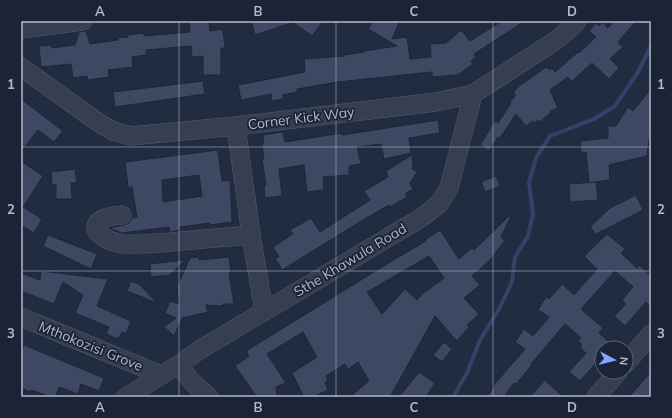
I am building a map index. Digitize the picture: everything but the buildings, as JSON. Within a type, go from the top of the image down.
[{"type":"street","points":[[21,29],[83,21]]},
{"type":"street","name":"Corner Kick Way","points":[[21,67],[99,123],[113,131],[132,136],[236,126],[436,102],[473,94],[555,41],[572,28],[577,21]]},
{"type":"street","name":"Sthe Khawula Road","points":[[126,397],[201,349],[421,218],[438,204],[449,188],[473,94]]},
{"type":"street","points":[[236,126],[251,235],[264,311]]},
{"type":"street","points":[[122,215],[105,218],[100,221],[96,229],[112,242],[136,244],[251,235]]},
{"type":"street","name":"Mthokozisi Grove","points":[[21,317],[161,374]]},
{"type":"street","points":[[634,354],[651,334]]},
{"type":"street","points":[[178,365],[194,384],[209,397]]},
{"type":"street","points":[[596,397],[611,380]]},
{"type":"waterway","points":[[453,397],[467,373],[480,340],[499,309],[512,282],[515,257],[528,236],[533,214],[529,182],[536,158],[550,136],[594,119],[615,106],[638,72],[651,46]]}]
